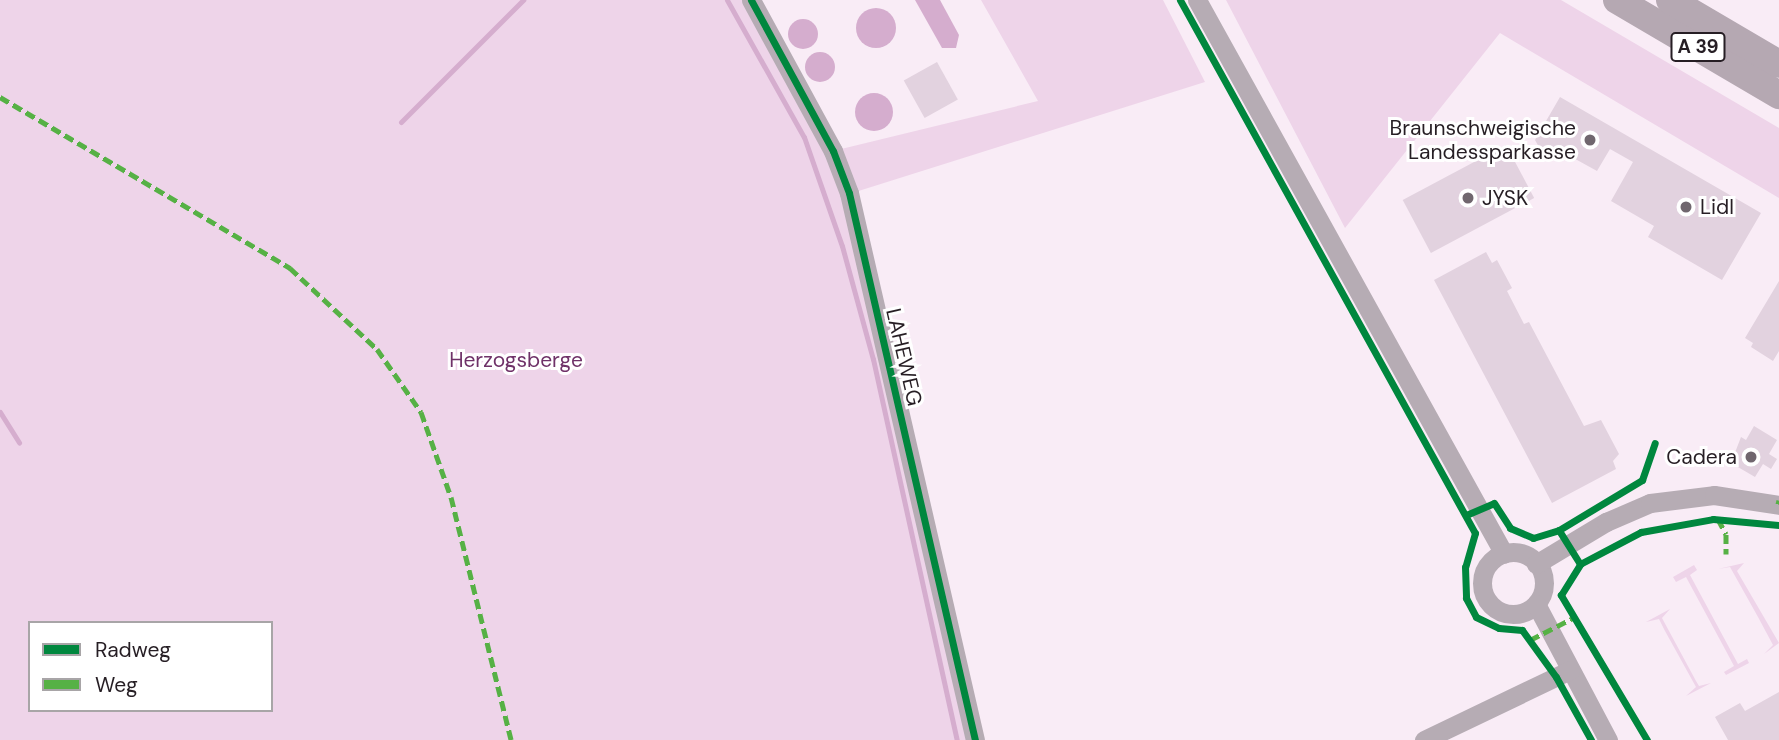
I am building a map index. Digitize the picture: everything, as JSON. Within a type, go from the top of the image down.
[{"type":"highway","name":"A 39","points":[[1617,0],[1779,95]]},
{"type":"highway","name":"A 39","points":[[1670,0],[1779,64]]},
{"type":"street","name":"LAHEWEG","points":[[751,0],[832,151],[849,194],[975,740]]},
{"type":"street","points":[[1197,0],[1504,554]]},
{"type":"street","points":[[1536,564],[1606,522],[1650,503],[1714,495],[1779,505]]},
{"type":"street","points":[[1504,554],[1522,554],[1536,564],[1544,584],[1536,604],[1514,614],[1498,611],[1486,600],[1483,576],[1490,562],[1504,554]]},
{"type":"street","points":[[1536,604],[1608,740]]},
{"type":"street","points":[[1424,740],[1570,670]]},
{"type":"green space","name":"Herzogsberge","points":[[0,0],[751,0],[833,151],[1038,101],[981,0],[1163,0],[1205,82],[849,194],[969,740],[0,740]]},
{"type":"green space","points":[[1226,0],[1561,0],[1779,128],[1779,198],[1500,33],[1345,228]]},
{"type":"green space","points":[[1744,563],[1737,571],[1779,643],[1764,654],[1773,645],[1758,617],[1730,567],[1718,569]]},
{"type":"green space","points":[[1694,565],[1697,570],[1690,575],[1738,664],[1747,659],[1749,663],[1726,675],[1724,672],[1734,666],[1686,577],[1676,582],[1673,577]]},
{"type":"green space","points":[[1670,609],[1662,618],[1696,681],[1699,686],[1711,683],[1686,696],[1696,687],[1659,619],[1646,622]]},
{"type":"shaded area","points":[[915,0],[940,0],[959,35],[956,48],[942,48]]},
{"type":"shaded area","points":[[876,8],[890,14],[896,28],[890,42],[876,48],[862,42],[856,28],[862,14]]},
{"type":"shaded area","points":[[803,19],[814,23],[818,34],[814,45],[803,49],[792,45],[788,34],[792,23]]},
{"type":"shaded area","points":[[820,52],[831,56],[835,67],[831,78],[820,82],[809,78],[805,67],[809,56]]},
{"type":"shaded area","points":[[874,93],[888,98],[893,112],[888,126],[874,131],[860,126],[855,112],[860,98]]},
{"type":"building","points":[[937,62],[958,100],[925,118],[904,80]]},
{"type":"building","name":"Lidl","points":[[1560,97],[1761,213],[1722,280],[1648,237],[1654,226],[1611,201],[1633,162],[1610,149],[1597,171],[1559,150],[1545,158],[1535,140]]},
{"type":"building","name":"JYSK","points":[[1506,145],[1534,198],[1431,253],[1403,200]]},
{"type":"building","points":[[1486,252],[1492,263],[1497,260],[1512,288],[1507,291],[1524,324],[1529,322],[1584,426],[1601,420],[1619,454],[1613,461],[1616,469],[1552,503],[1434,280]]},
{"type":"building","points":[[1779,281],[1779,351],[1773,361],[1751,347],[1753,343],[1745,338]]},
{"type":"building","name":"Cadera","points":[[1754,426],[1777,440],[1769,454],[1777,459],[1771,469],[1763,464],[1755,477],[1731,463],[1741,437],[1746,440]]},
{"type":"building","points":[[1779,692],[1779,740],[1728,740],[1715,717],[1740,703],[1745,711]]},
{"type":"waterway","points":[[401,122],[523,0]]},
{"type":"waterway","points":[[727,0],[804,137],[842,246],[873,359],[957,740]]},
{"type":"waterway","points":[[0,412],[19,443]]},
{"type":"marked path","points":[[0,97],[290,268],[377,349],[421,412],[451,497],[511,740]]},
{"type":"marked path","points":[[1778,504],[1779,500]]},
{"type":"marked path","points":[[1718,519],[1726,534],[1726,554]]},
{"type":"marked path","points":[[1530,640],[1573,618]]},
{"type":"cycle path","points":[[751,0],[833,151],[849,193],[975,740]]},
{"type":"cycle path","points":[[1180,0],[1475,533],[1465,567],[1466,598],[1476,617],[1499,628],[1522,630],[1556,677],[1591,740]]},
{"type":"cycle path","points":[[1580,564],[1559,530],[1642,480],[1655,443]]},
{"type":"cycle path","points":[[1466,515],[1494,503],[1510,528],[1533,538],[1559,530]]},
{"type":"cycle path","points":[[1647,740],[1561,595],[1580,564],[1641,532],[1713,519],[1779,525]]},
{"type":"place","name":"Braunschweigische Landessparkasse","points":[[1590,140]]},
{"type":"place","name":"JYSK","points":[[1468,198]]},
{"type":"place","name":"Lidl","points":[[1686,207]]},
{"type":"place","name":"Cadera","points":[[1751,457]]}]
